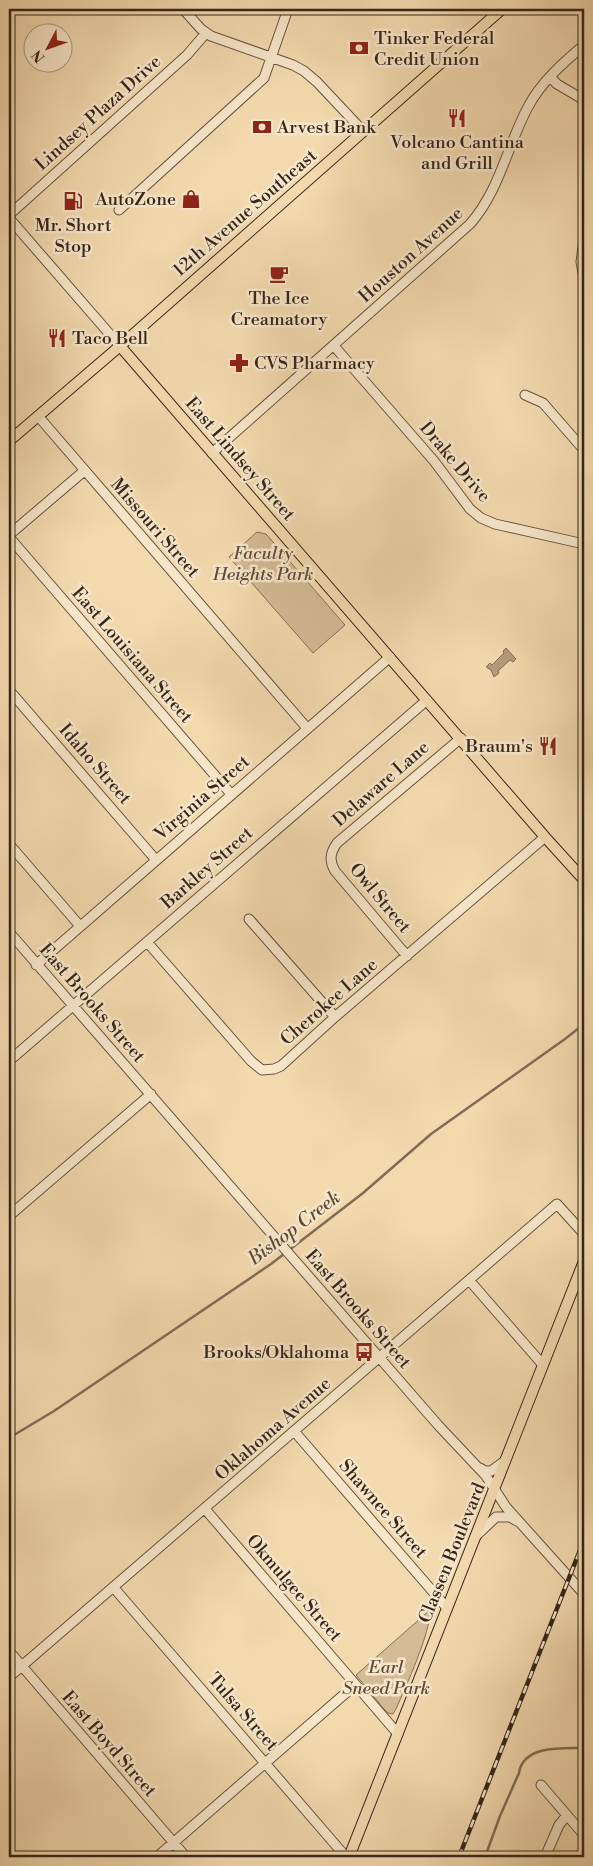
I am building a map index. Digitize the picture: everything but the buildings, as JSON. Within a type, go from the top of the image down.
[{"type":"main road","name":"12th Avenue Southeast","points":[[9,441],[120,346],[502,9]]},
{"type":"main road","name":"East Lindsey Street","points":[[120,346],[584,880]]},
{"type":"main road","name":"Classen Boulevard","points":[[348,1857],[584,1261]]},
{"type":"street","points":[[183,9],[206,33],[221,40],[271,56],[310,74],[363,131]]},
{"type":"street","points":[[119,210],[264,78],[288,9]]},
{"type":"street","name":"Lindsey Plaza Drive","points":[[9,217],[187,55],[206,33]]},
{"type":"street","name":"Houston Avenue","points":[[212,453],[460,234],[478,215],[495,185],[528,106],[550,77],[584,45]]},
{"type":"street","points":[[550,77],[557,84],[584,100]]},
{"type":"street","name":"East Lindsey Street","points":[[9,217],[120,346]]},
{"type":"street","points":[[584,239],[581,262],[584,278]]},
{"type":"street","name":"Drake Drive","points":[[334,346],[434,461],[470,509],[481,518],[495,524],[584,544]]},
{"type":"street","points":[[525,395],[542,403],[584,450]]},
{"type":"street","name":"Missouri Street","points":[[38,416],[307,728]]},
{"type":"street","points":[[9,536],[84,471]]},
{"type":"street","name":"East Louisiana Street","points":[[9,536],[231,794]]},
{"type":"street","name":"Virginia Street","points":[[36,965],[390,657]]},
{"type":"street","name":"Idaho Street","points":[[9,690],[156,860]]},
{"type":"street","name":"Barkley Street","points":[[9,1061],[427,700]]},
{"type":"street","name":"Delaware Lane","points":[[331,860],[331,854],[337,843],[461,738]]},
{"type":"street","name":"Cherokee Lane","points":[[147,942],[251,1061],[262,1070],[274,1069],[281,1066],[335,1017],[545,837]]},
{"type":"street","points":[[9,844],[80,926]]},
{"type":"street","name":"Owl Street","points":[[331,860],[335,871],[407,956]]},
{"type":"street","points":[[249,919],[335,1017]]},
{"type":"street","name":"East Brooks Street","points":[[9,932],[438,1425],[476,1465],[495,1489],[506,1507],[584,1594]]},
{"type":"street","points":[[9,1216],[151,1094]]},
{"type":"street","name":"Oklahoma Avenue","points":[[9,1677],[557,1204],[584,1234]]},
{"type":"street","points":[[469,1280],[543,1365]]},
{"type":"street","name":"Shawnee Street","points":[[294,1431],[447,1608]]},
{"type":"street","points":[[476,1465],[485,1471],[491,1471],[505,1461]]},
{"type":"street","name":"Okmulgee Street","points":[[205,1509],[398,1734]]},
{"type":"street","points":[[476,1536],[496,1516],[510,1517],[520,1522]]},
{"type":"street","name":"Tulsa Street","points":[[114,1588],[348,1857]]},
{"type":"street","name":"East Boyd Street","points":[[9,1651],[186,1857]]},
{"type":"street","points":[[158,1857],[355,1685]]},
{"type":"street","points":[[541,1785],[584,1835]]},
{"type":"street","points":[[546,1857],[559,1825],[567,1815]]},
{"type":"green space","name":"Faculty Heights Park","points":[[257,532],[266,534],[345,625],[313,653],[229,557]]},
{"type":"green space","name":"Earl Sneed Park","points":[[430,1610],[427,1632],[411,1673],[396,1709],[393,1714],[388,1713],[356,1675]]},
{"type":"shaded area","points":[[506,648],[516,659],[513,662],[510,660],[494,677],[491,670],[486,667],[490,663],[492,665],[504,653],[503,651]]},
{"type":"waterway","name":"Bishop Creek","points":[[9,1438],[54,1411],[271,1264],[363,1193],[431,1134],[584,1024]]},
{"type":"waterway","points":[[485,1857],[522,1764],[528,1757],[545,1750],[584,1748]]},
{"type":"railway","points":[[459,1857],[584,1540]]},
{"type":"place","name":"Tinker Federal Credit Union","points":[[359,48]]},
{"type":"place","name":"Volcano Cantina and Grill","points":[[457,118]]},
{"type":"place","name":"Arvest Bank","points":[[262,127]]},
{"type":"place","name":"AutoZone","points":[[191,199]]},
{"type":"place","name":"Mr. Short Stop","points":[[73,201]]},
{"type":"place","name":"The Ice Creamatory","points":[[279,274]]},
{"type":"place","name":"Taco Bell","points":[[57,338]]},
{"type":"place","name":"CVS Pharmacy","points":[[239,363]]},
{"type":"place","name":"Braum's","points":[[548,746]]},
{"type":"place","name":"Brooks/Oklahoma","points":[[364,1352]]}]
